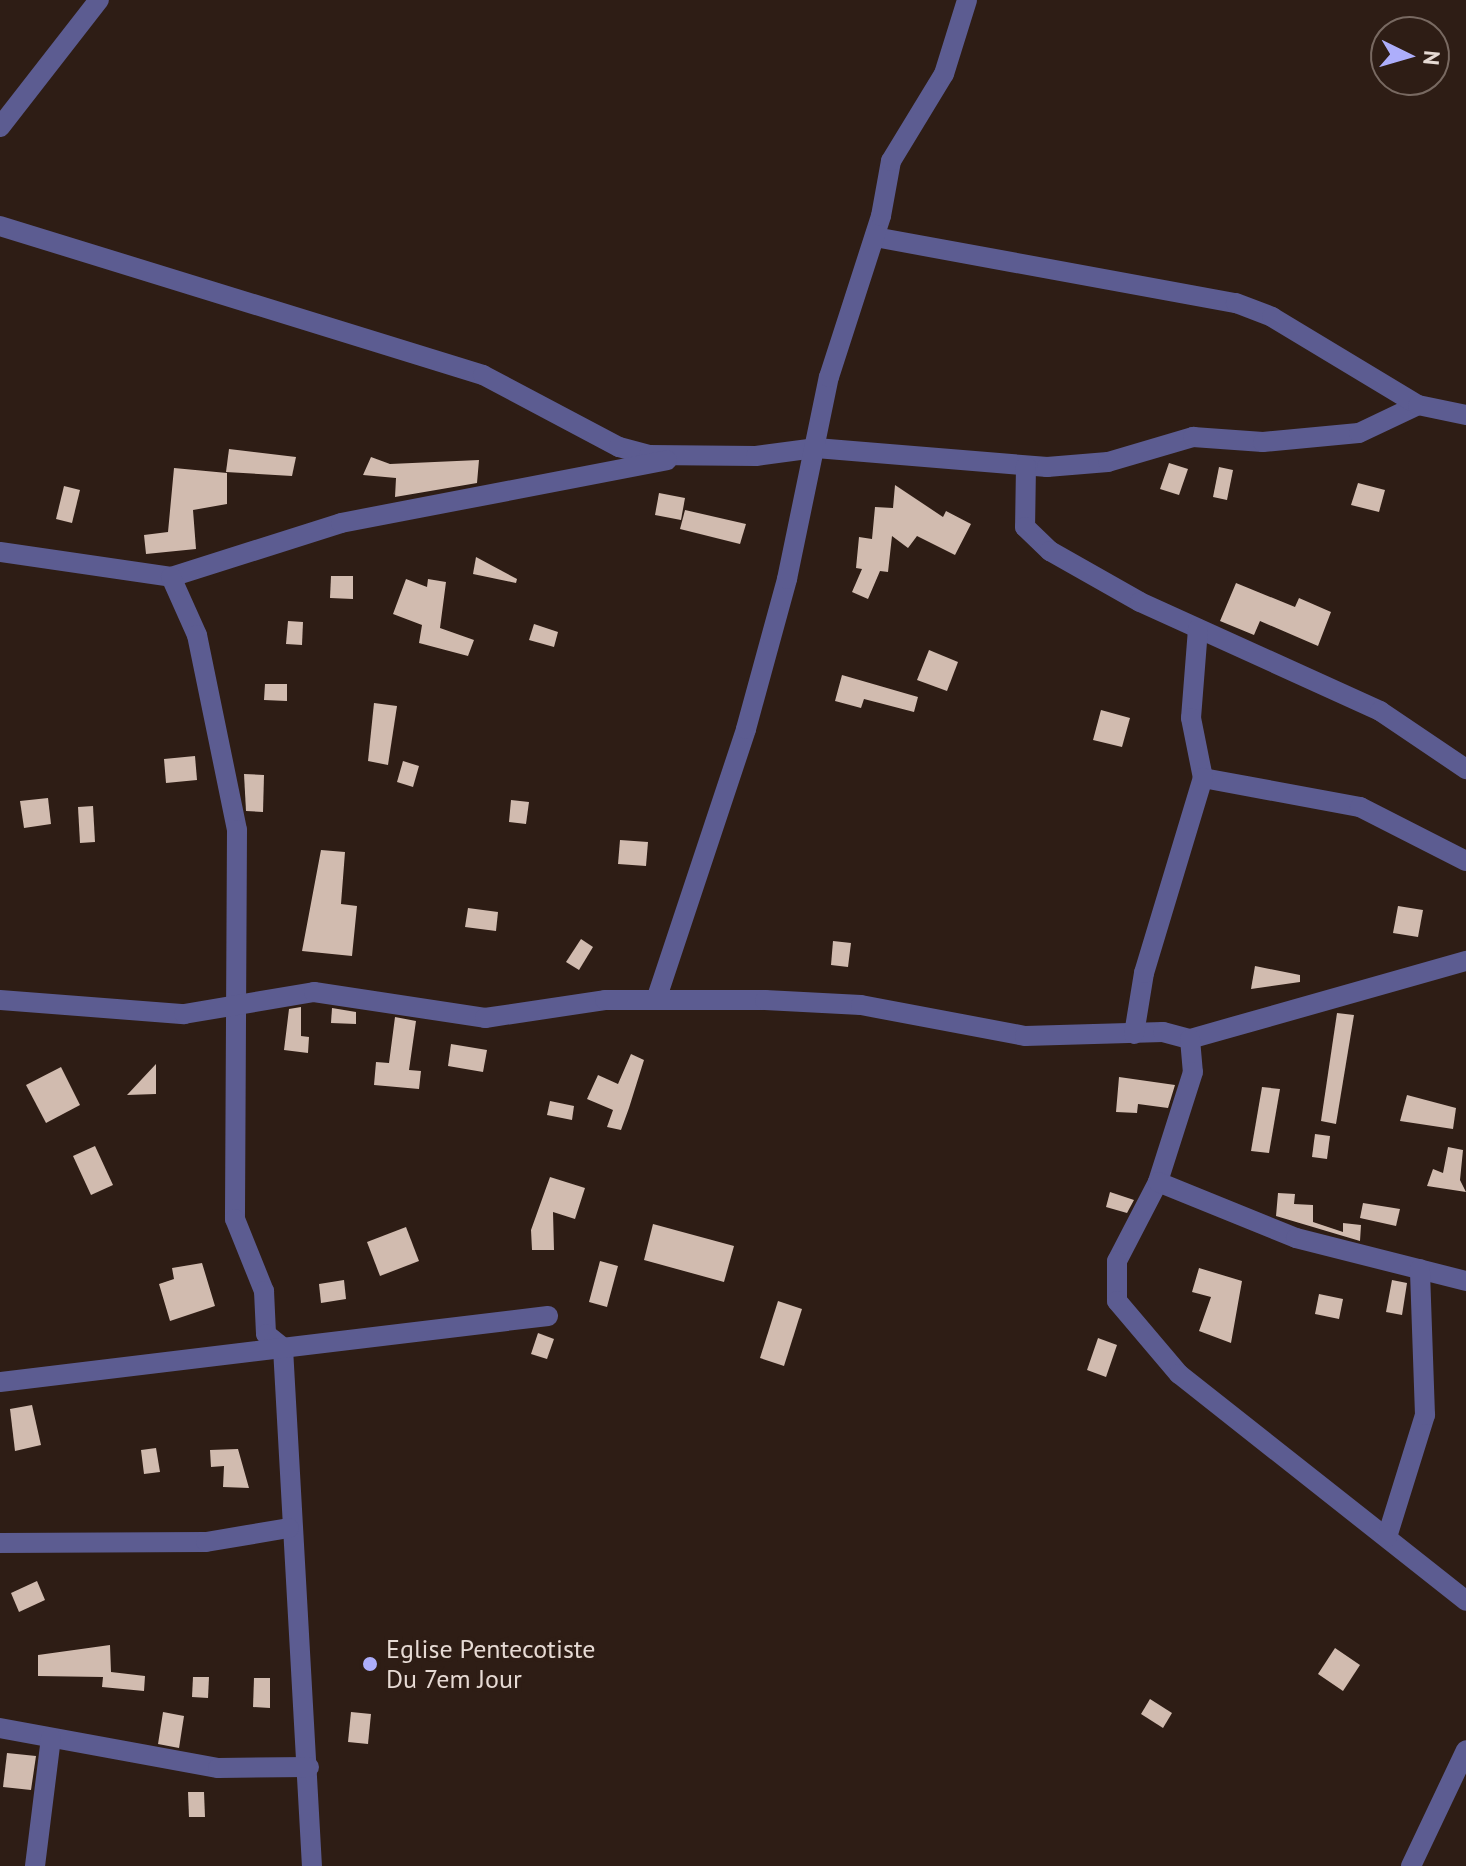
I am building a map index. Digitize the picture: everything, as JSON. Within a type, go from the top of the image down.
[{"type":"street","points":[[0,127],[99,0]]},
{"type":"street","points":[[657,997],[746,729],[816,448],[843,325],[875,237],[891,161],[944,74],[967,0]]},
{"type":"street","points":[[0,226],[483,375],[619,447],[683,456]]},
{"type":"street","points":[[875,237],[1236,303],[1272,317],[1418,405],[1466,415]]},
{"type":"street","points":[[0,552],[171,577],[341,523],[683,456],[816,448],[1026,466],[1108,462],[1193,437],[1263,442],[1359,433],[1418,405]]},
{"type":"street","points":[[1026,466],[1025,527],[1050,551],[1198,629],[1380,711],[1466,769]]},
{"type":"street","points":[[171,577],[197,635],[237,830],[239,1010],[230,1170],[235,1219],[264,1291],[266,1334],[283,1348],[289,1528],[309,1767],[312,1866]]},
{"type":"street","points":[[1134,1034],[1147,959],[1203,778],[1191,718],[1198,629]]},
{"type":"street","points":[[1203,778],[1360,807],[1466,861]]},
{"type":"street","points":[[0,1000],[121,1012],[239,1010],[314,992],[485,1018],[657,997],[861,1005],[1025,1036],[1134,1034],[1190,1039],[1466,961]]},
{"type":"street","points":[[1190,1039],[1193,1072],[1158,1182],[1117,1261],[1117,1301],[1179,1374],[1466,1601]]},
{"type":"street","points":[[1158,1182],[1296,1238],[1466,1281]]},
{"type":"street","points":[[1387,1537],[1425,1415],[1420,1269]]},
{"type":"street","points":[[0,1382],[548,1316]]},
{"type":"street","points":[[0,1543],[206,1542],[289,1528]]},
{"type":"street","points":[[0,1728],[218,1768],[309,1767]]},
{"type":"street","points":[[35,1866],[51,1738]]},
{"type":"street","points":[[1411,1866],[1466,1750]]},
{"type":"building","points":[[229,449],[296,457],[292,476],[226,472]]},
{"type":"building","points":[[371,457],[390,464],[479,460],[477,483],[395,497],[396,478],[363,475]]},
{"type":"building","points":[[1169,463],[1188,469],[1179,495],[1160,489]]},
{"type":"building","points":[[1219,467],[1233,470],[1227,500],[1213,497]]},
{"type":"building","points":[[174,468],[227,473],[227,504],[193,510],[196,549],[146,554],[144,535],[168,532]]},
{"type":"building","points":[[1358,483],[1385,490],[1379,512],[1351,505]]},
{"type":"building","points":[[895,485],[943,517],[946,511],[971,524],[955,555],[917,536],[908,548],[892,536],[888,572],[880,571],[868,599],[852,592],[862,569],[856,568],[859,537],[872,539],[875,507],[893,508]]},
{"type":"building","points":[[64,486],[80,490],[72,523],[56,519]]},
{"type":"building","points":[[659,493],[685,498],[681,520],[655,515]]},
{"type":"building","points":[[685,510],[746,524],[740,544],[680,529]]},
{"type":"building","points":[[476,557],[517,579],[516,583],[473,574]]},
{"type":"building","points":[[331,576],[353,576],[353,599],[330,598]]},
{"type":"building","points":[[406,579],[427,587],[428,579],[446,582],[440,628],[474,640],[468,656],[419,643],[422,625],[393,614]]},
{"type":"building","points":[[1236,583],[1295,607],[1299,598],[1331,612],[1318,646],[1260,621],[1254,635],[1220,621]]},
{"type":"building","points":[[288,621],[303,622],[302,645],[286,644]]},
{"type":"building","points":[[534,624],[558,632],[554,647],[529,640]]},
{"type":"building","points":[[929,650],[958,662],[947,691],[917,680]]},
{"type":"building","points":[[842,675],[918,697],[914,712],[864,699],[861,708],[835,701]]},
{"type":"building","points":[[265,684],[287,684],[287,701],[264,700]]},
{"type":"building","points":[[374,703],[397,706],[388,765],[368,761]]},
{"type":"building","points":[[1101,710],[1130,718],[1122,747],[1093,740]]},
{"type":"building","points":[[195,756],[197,780],[166,783],[164,759]]},
{"type":"building","points":[[403,761],[419,766],[413,787],[397,782]]},
{"type":"building","points":[[244,774],[264,775],[263,812],[246,811]]},
{"type":"building","points":[[48,798],[51,824],[24,828],[20,801]]},
{"type":"building","points":[[511,800],[529,802],[526,824],[509,822]]},
{"type":"building","points":[[93,806],[95,842],[80,843],[78,807]]},
{"type":"building","points":[[620,840],[648,842],[646,866],[618,864]]},
{"type":"building","points":[[321,850],[345,852],[341,904],[357,906],[352,956],[302,951]]},
{"type":"building","points":[[1398,906],[1423,910],[1418,937],[1393,933]]},
{"type":"building","points":[[468,908],[498,912],[496,931],[465,927]]},
{"type":"building","points":[[581,939],[593,947],[579,970],[566,962]]},
{"type":"building","points":[[833,941],[851,943],[848,967],[831,965]]},
{"type":"building","points":[[1255,966],[1300,975],[1300,982],[1251,989]]},
{"type":"building","points":[[301,1007],[301,1036],[309,1037],[308,1053],[284,1050],[289,1009]]},
{"type":"building","points":[[332,1008],[356,1012],[356,1024],[331,1023]]},
{"type":"building","points":[[1337,1013],[1354,1015],[1336,1124],[1321,1121]]},
{"type":"building","points":[[395,1017],[416,1021],[409,1070],[421,1071],[419,1089],[374,1085],[376,1062],[389,1063]]},
{"type":"building","points":[[451,1044],[487,1050],[483,1072],[448,1066]]},
{"type":"building","points":[[631,1054],[644,1060],[629,1108],[621,1130],[607,1127],[613,1110],[587,1099],[598,1075],[618,1084]]},
{"type":"building","points":[[156,1064],[156,1094],[127,1095]]},
{"type":"building","points":[[61,1067],[80,1105],[46,1123],[26,1085]]},
{"type":"building","points":[[1119,1077],[1175,1085],[1168,1108],[1138,1104],[1137,1113],[1116,1112]]},
{"type":"building","points":[[1262,1087],[1280,1089],[1269,1153],[1251,1151]]},
{"type":"building","points":[[1407,1095],[1456,1108],[1453,1129],[1400,1121]]},
{"type":"building","points":[[550,1101],[574,1106],[572,1120],[547,1115]]},
{"type":"building","points":[[1315,1134],[1330,1136],[1327,1159],[1312,1157]]},
{"type":"building","points":[[95,1146],[113,1185],[91,1195],[73,1156]]},
{"type":"building","points":[[1448,1147],[1463,1150],[1460,1180],[1466,1192],[1427,1186],[1433,1169],[1443,1173]]},
{"type":"building","points":[[550,1177],[585,1188],[575,1219],[553,1212],[554,1250],[532,1250],[531,1230]]},
{"type":"building","points":[[1110,1192],[1134,1200],[1127,1213],[1106,1207]]},
{"type":"building","points":[[1278,1193],[1295,1194],[1294,1204],[1313,1205],[1313,1222],[1343,1232],[1343,1223],[1361,1225],[1360,1241],[1276,1216]]},
{"type":"building","points":[[1363,1203],[1400,1209],[1396,1226],[1360,1218]]},
{"type":"building","points":[[653,1224],[734,1246],[724,1282],[644,1260]]},
{"type":"building","points":[[406,1227],[419,1261],[380,1276],[367,1242]]},
{"type":"building","points":[[600,1261],[618,1266],[607,1307],[589,1302]]},
{"type":"building","points":[[202,1263],[215,1306],[170,1321],[159,1284],[174,1279],[172,1268]]},
{"type":"building","points":[[1199,1268],[1242,1281],[1231,1343],[1199,1331],[1211,1297],[1192,1292]]},
{"type":"building","points":[[344,1280],[346,1299],[321,1303],[319,1284]]},
{"type":"building","points":[[1392,1280],[1407,1283],[1402,1315],[1386,1312]]},
{"type":"building","points":[[1319,1294],[1343,1299],[1339,1319],[1315,1314]]},
{"type":"building","points":[[778,1301],[802,1309],[784,1366],[760,1358]]},
{"type":"building","points":[[538,1333],[554,1339],[547,1359],[531,1354]]},
{"type":"building","points":[[1098,1338],[1117,1345],[1106,1377],[1087,1370]]},
{"type":"building","points":[[32,1405],[41,1445],[15,1451],[10,1409]]},
{"type":"building","points":[[156,1448],[160,1472],[144,1474],[141,1450]]},
{"type":"building","points":[[238,1449],[249,1488],[223,1487],[224,1466],[211,1467],[210,1450]]},
{"type":"building","points":[[37,1581],[45,1600],[19,1612],[11,1593]]},
{"type":"building","points":[[110,1645],[111,1672],[145,1676],[144,1691],[102,1687],[103,1677],[38,1676],[38,1655]]},
{"type":"building","points":[[1335,1648],[1360,1665],[1343,1691],[1318,1674]]},
{"type":"building","points":[[193,1677],[209,1677],[208,1698],[192,1697]]},
{"type":"building","points":[[254,1678],[270,1678],[270,1708],[253,1707]]},
{"type":"building","points":[[1150,1699],[1172,1713],[1163,1728],[1141,1714]]},
{"type":"building","points":[[163,1712],[184,1716],[179,1748],[158,1744]]},
{"type":"building","points":[[351,1712],[371,1714],[368,1744],[348,1742]]},
{"type":"building","points":[[7,1753],[36,1756],[31,1790],[3,1787]]},
{"type":"building","points":[[188,1792],[204,1792],[205,1817],[189,1817]]},
{"type":"place","name":"Eglise Pentecotiste Du 7em Jour","points":[[370,1664]]}]
